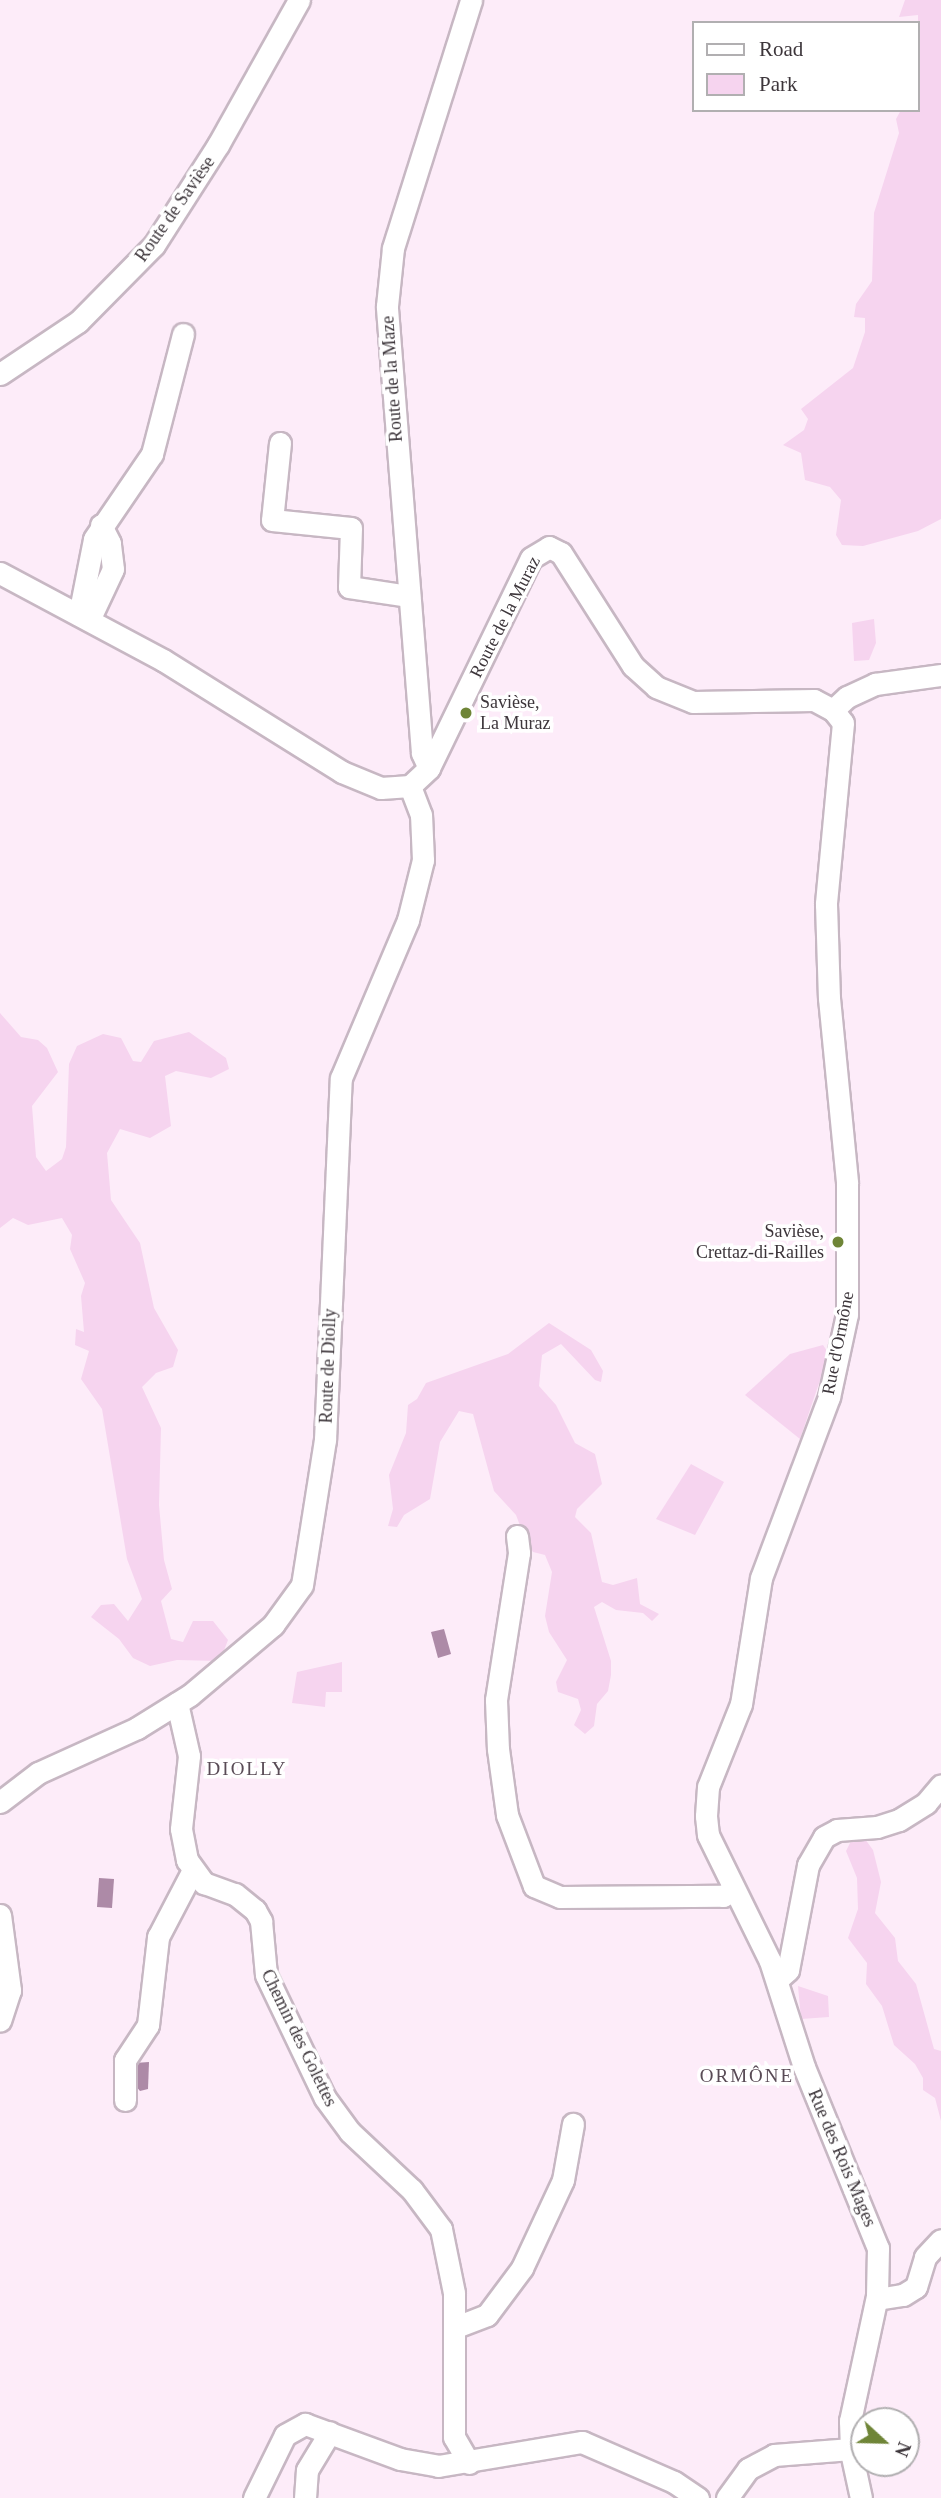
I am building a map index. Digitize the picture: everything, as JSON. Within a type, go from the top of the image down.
[{"type":"street","name":"Route de Savièse","points":[[0,374],[78,322],[154,245],[202,173],[299,0]]},
{"type":"street","name":"Route de la Maze","points":[[429,768],[422,753],[387,306],[393,248],[471,0]]},
{"type":"street","points":[[84,617],[89,555],[101,525],[152,454],[183,334]]},
{"type":"street","points":[[280,443],[272,520],[351,528],[349,587],[409,596]]},
{"type":"street","name":"Route de la Muraz","points":[[410,786],[429,768],[531,558],[549,547],[561,553],[633,666],[664,692],[710,703],[814,700],[833,710]]},
{"type":"street","points":[[0,573],[188,675],[342,772],[381,788],[410,786]]},
{"type":"street","points":[[833,710],[847,697],[876,684],[941,675]]},
{"type":"street","name":"Rue d'Ormône","points":[[745,1910],[708,1835],[708,1787],[738,1717],[761,1578],[829,1397],[849,1296],[847,1183],[827,936],[833,816],[844,743],[843,723],[833,710]]},
{"type":"street","name":"Route de Diolly","points":[[0,1802],[38,1773],[137,1728],[177,1703],[273,1625],[293,1602],[307,1566],[325,1436],[341,1078],[408,920],[423,860],[421,815],[410,786]]},
{"type":"street","points":[[517,1536],[519,1553],[496,1700],[498,1749],[507,1815],[534,1886],[560,1897],[723,1896],[734,1889]]},
{"type":"street","points":[[125,2100],[125,2060],[148,2025],[158,1937],[193,1870],[181,1835],[189,1756],[177,1703]]},
{"type":"street","points":[[777,1980],[788,1970],[807,1865],[824,1837],[837,1830],[877,1828],[899,1820],[926,1803],[941,1785]]},
{"type":"street","name":"Chemin des Golettes","points":[[193,1870],[208,1886],[235,1894],[255,1910],[261,1923],[266,1975],[324,2098],[350,2132],[412,2190],[438,2223],[450,2261],[456,2327],[454,2437],[469,2463]]},
{"type":"street","name":"Rue des Rois Mages","points":[[745,1910],[777,1980],[804,2067],[875,2238],[880,2265],[877,2300],[852,2407]]},
{"type":"street","points":[[0,1915],[10,1990],[0,2020]]},
{"type":"street","points":[[456,2327],[487,2315],[522,2268],[563,2180],[572,2124]]},
{"type":"street","points":[[877,2300],[903,2295],[916,2287],[925,2257],[941,2240]]},
{"type":"street","points":[[259,2495],[292,2427],[305,2424],[422,2464],[469,2463],[547,2445],[582,2442],[674,2482],[698,2498]]},
{"type":"street","points":[[305,2498],[307,2470],[330,2432]]},
{"type":"street","points":[[727,2498],[748,2469],[774,2455],[850,2449]]},
{"type":"street","name":"Rue des Rois Mages","points":[[856,2477],[861,2498]]},
{"type":"green space","points":[[905,0],[941,0],[941,519],[918,531],[863,546],[842,545],[836,535],[841,500],[830,487],[805,480],[801,453],[783,445],[804,430],[808,419],[801,409],[853,368],[865,332],[865,318],[854,317],[856,304],[872,281],[874,213],[899,133],[896,119],[900,112],[920,112],[920,21],[918,15],[899,17]]},
{"type":"green space","points":[[874,619],[876,643],[869,660],[854,661],[852,623]]},
{"type":"green space","points":[[0,1013],[21,1037],[38,1040],[47,1048],[58,1072],[32,1106],[36,1157],[46,1171],[62,1159],[66,1147],[69,1064],[77,1046],[103,1034],[121,1038],[133,1061],[141,1062],[154,1041],[189,1032],[226,1058],[229,1069],[211,1078],[176,1071],[165,1076],[171,1126],[150,1138],[120,1129],[107,1153],[111,1200],[140,1243],[154,1308],[178,1350],[173,1367],[156,1373],[142,1387],[161,1428],[159,1505],[164,1560],[172,1589],[161,1601],[171,1639],[183,1642],[193,1621],[213,1621],[228,1640],[220,1661],[177,1660],[150,1666],[133,1658],[119,1639],[91,1617],[101,1605],[114,1604],[128,1621],[142,1599],[127,1559],[102,1409],[81,1379],[89,1351],[75,1345],[76,1329],[84,1332],[81,1296],[85,1283],[70,1249],[72,1235],[62,1218],[28,1225],[13,1218],[0,1228]]},
{"type":"green space","points":[[549,1323],[591,1350],[603,1371],[601,1382],[595,1380],[561,1344],[542,1355],[539,1386],[556,1405],[575,1443],[595,1454],[602,1484],[577,1509],[575,1517],[591,1533],[602,1582],[613,1585],[637,1578],[640,1604],[659,1614],[652,1621],[643,1613],[616,1610],[602,1602],[594,1607],[611,1661],[611,1675],[608,1691],[597,1704],[594,1726],[585,1734],[574,1725],[581,1710],[578,1699],[558,1692],[556,1682],[567,1660],[549,1632],[545,1616],[552,1572],[545,1555],[533,1552],[527,1544],[516,1515],[494,1491],[473,1414],[459,1411],[440,1442],[430,1499],[404,1515],[397,1527],[388,1526],[393,1509],[389,1475],[406,1433],[408,1405],[417,1399],[426,1383],[508,1354]]},
{"type":"green space","points":[[823,1345],[829,1354],[800,1439],[745,1395],[790,1354]]},
{"type":"green space","points":[[691,1464],[724,1482],[695,1535],[656,1519]]},
{"type":"green space","points":[[342,1662],[342,1692],[326,1692],[325,1707],[292,1703],[297,1672]]},
{"type":"green space","points":[[853,1837],[865,1839],[873,1850],[881,1882],[875,1913],[895,1938],[898,1961],[916,1984],[934,2049],[941,2051],[941,2121],[935,2098],[923,2090],[923,2078],[915,2064],[894,2045],[882,2006],[866,1984],[867,1963],[848,1938],[858,1909],[857,1878],[846,1851]]},
{"type":"green space","points":[[798,1986],[828,1996],[829,2017],[801,2019]]},
{"type":"shaded area","points":[[444,1629],[451,1654],[438,1658],[431,1632]]},
{"type":"shaded area","points":[[99,1878],[114,1879],[112,1908],[97,1907]]},
{"type":"shaded area","points":[[149,2062],[148,2089],[140,2091],[134,2084],[135,2063]]},
{"type":"place","name":"Savièse, La Muraz","points":[[466,713]]},
{"type":"place","name":"Savièse, Crettaz-di-Railles","points":[[838,1242]]},
{"type":"district","name":"DIOLLY","points":[[247,1769]]},
{"type":"district","name":"ORMÔNE","points":[[747,2076]]}]
